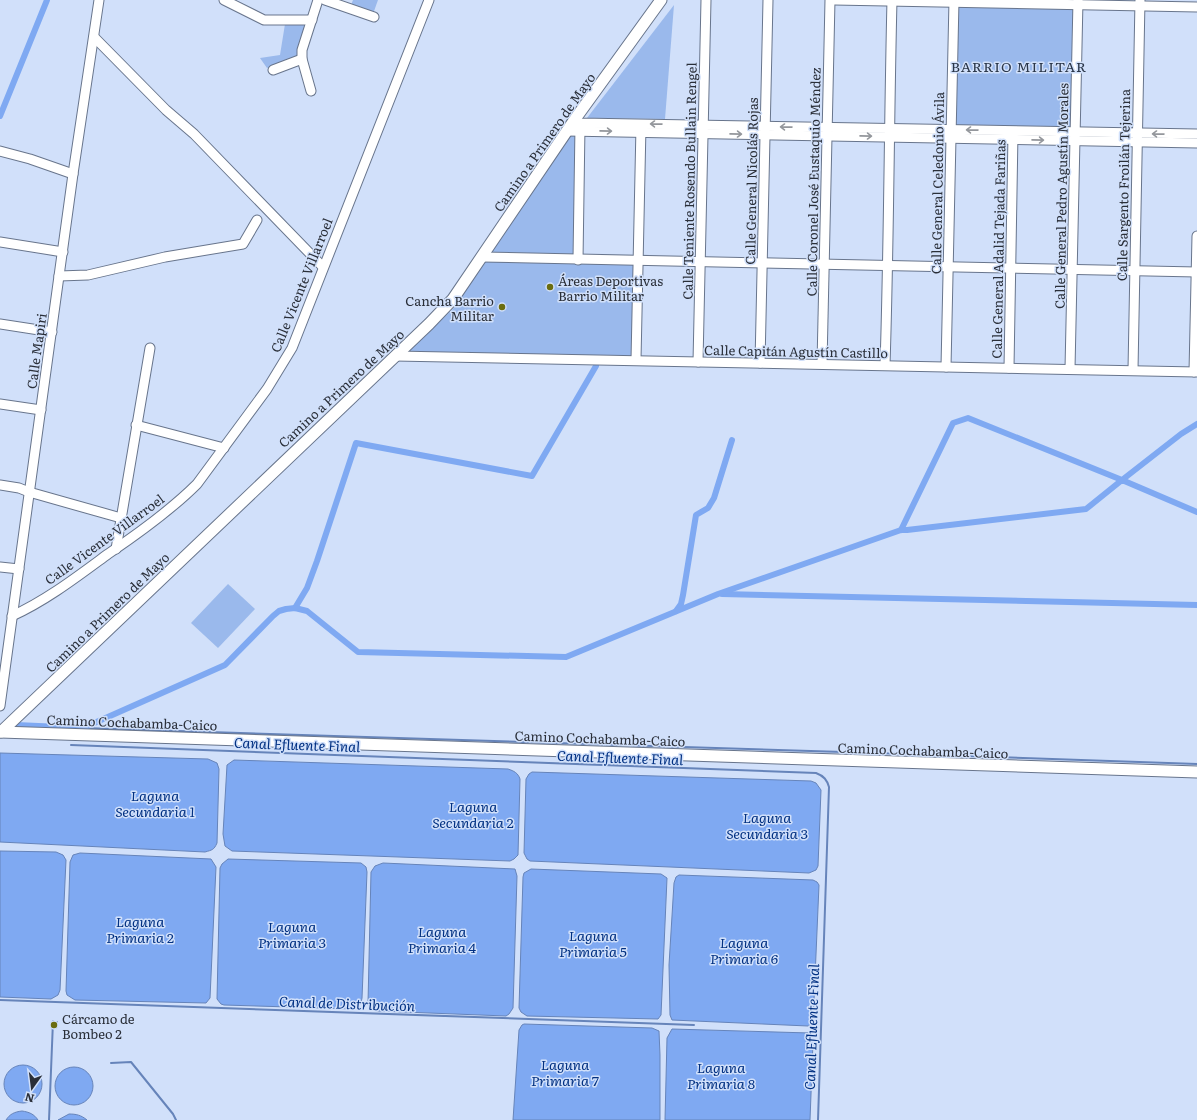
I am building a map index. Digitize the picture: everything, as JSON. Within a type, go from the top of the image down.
[{"type":"main road","name":"Camino a Primero de Mayo","points":[[1,732],[429,324],[453,299],[567,131],[578,124],[661,0]]},
{"type":"main road","name":"Camino Cochabamba-Caico","points":[[1,732],[1197,772]]},
{"type":"street","name":"Calle Mapiri","points":[[0,706],[4,649],[12,616],[19,569],[73,174],[99,0]]},
{"type":"street","points":[[224,0],[264,20],[312,20]]},
{"type":"street","points":[[311,91],[302,59],[302,50],[318,0]]},
{"type":"street","points":[[325,0],[374,17]]},
{"type":"street","name":"Calle Vicente Villarroel","points":[[12,616],[64,586],[116,549],[186,495],[197,484],[268,389],[292,348],[429,0]]},
{"type":"street","name":"Calle Teniente Rosendo Bullain Rengel","points":[[698,362],[706,0]]},
{"type":"street","name":"Calle General Nicolás Rojas","points":[[760,363],[768,0]]},
{"type":"street","name":"Calle Coronel José Eustaquio Méndez","points":[[822,364],[830,0]]},
{"type":"street","points":[[834,0],[1140,3],[1197,6]]},
{"type":"street","points":[[885,365],[888,266],[888,133],[892,0]]},
{"type":"street","name":"Calle General Celedonio Ávila","points":[[946,367],[954,1]]},
{"type":"street","name":"Calle General Pedro Agustín Morales","points":[[1070,369],[1078,2]]},
{"type":"street","name":"Calle Sargento Froilán Tejerina","points":[[1133,370],[1140,3]]},
{"type":"street","points":[[94,37],[166,110],[194,134],[323,267]]},
{"type":"street","points":[[273,70],[302,59]]},
{"type":"street","points":[[578,260],[578,124],[641,128],[888,133],[1137,137],[1197,134]]},
{"type":"street","points":[[636,360],[641,128]]},
{"type":"street","name":"Calle General Adalid Tejada Fariñas","points":[[1009,368],[1013,135]]},
{"type":"street","points":[[1137,137],[1197,143]]},
{"type":"street","points":[[0,151],[30,159],[73,174]]},
{"type":"street","points":[[59,276],[88,275],[165,257],[243,244],[257,220]]},
{"type":"street","points":[[1196,372],[1197,236]]},
{"type":"street","points":[[0,242],[63,252]]},
{"type":"street","points":[[482,257],[1197,272]]},
{"type":"street","points":[[0,324],[52,332]]},
{"type":"street","points":[[116,549],[150,348]]},
{"type":"street","name":"Calle Capitán Agustín Castillo","points":[[395,356],[1196,372]]},
{"type":"street","points":[[0,404],[41,410]]},
{"type":"street","points":[[136,425],[224,448]]},
{"type":"street","points":[[0,485],[19,488],[121,518]]},
{"type":"street","points":[[0,567],[19,569]]},
{"type":"shaded area","points":[[353,0],[378,0],[373,14],[351,5]]},
{"type":"shaded area","points":[[674,5],[665,119],[587,118]]},
{"type":"shaded area","points":[[958,7],[1073,9],[1071,128],[956,126]]},
{"type":"shaded area","points":[[306,23],[298,47],[297,57],[267,68],[260,58],[280,55],[285,24]]},
{"type":"shaded area","name":"Áreas Deportivas Barrio Militar","points":[[570,135],[575,136],[574,254],[490,252]]},
{"type":"shaded area","name":"Áreas Deportivas Barrio Militar","points":[[483,261],[634,265],[632,356],[407,352],[453,309]]},
{"type":"shaded area","points":[[228,584],[255,609],[218,648],[191,623]]},
{"type":"water","name":"Laguna Secundaria 1","points":[[0,753],[208,759],[217,763],[219,769],[217,843],[215,847],[205,852],[0,842]]},
{"type":"water","name":"Laguna Secundaria 2","points":[[234,760],[508,769],[516,772],[520,779],[518,855],[510,861],[232,851],[225,846],[223,834],[227,765]]},
{"type":"water","name":"Laguna Secundaria 3","points":[[532,772],[811,781],[816,783],[821,790],[818,866],[816,870],[809,873],[530,861],[524,853],[526,779]]},
{"type":"water","points":[[0,851],[56,852],[63,855],[66,860],[60,990],[58,995],[51,999],[0,997]]},
{"type":"water","name":"Laguna Primaria 2","points":[[80,853],[211,859],[216,867],[210,998],[206,1003],[75,1000],[67,995],[70,862],[73,855]]},
{"type":"water","name":"Laguna Primaria 3","points":[[228,859],[361,863],[366,867],[362,998],[358,1007],[354,1009],[221,1004],[217,999],[220,868]]},
{"type":"water","name":"Laguna Primaria 4","points":[[383,863],[515,869],[517,876],[513,1008],[509,1014],[506,1016],[378,1011],[370,1007],[368,1003],[371,872],[375,866]]},
{"type":"water","name":"Laguna Primaria 5","points":[[531,869],[661,874],[667,878],[661,1015],[658,1019],[527,1016],[521,1012],[519,1008],[523,877],[524,873]]},
{"type":"water","name":"Laguna Primaria 6","points":[[679,875],[813,880],[817,882],[819,885],[813,1024],[808,1026],[672,1020],[670,1015],[669,965],[674,883],[676,877]]},
{"type":"water","name":"Laguna Primaria 7","points":[[524,1024],[652,1028],[659,1031],[660,1120],[513,1120],[519,1030]]},
{"type":"water","name":"Laguna Primaria 8","points":[[672,1029],[810,1033],[813,1036],[813,1042],[810,1120],[665,1120],[667,1038]]},
{"type":"water","points":[[19,1065],[27,1065],[34,1068],[39,1073],[42,1084],[39,1095],[34,1100],[27,1103],[19,1103],[12,1100],[7,1095],[4,1088],[4,1080],[7,1073],[12,1068]]},
{"type":"water","points":[[70,1067],[78,1067],[85,1070],[90,1075],[93,1086],[90,1097],[85,1102],[78,1105],[70,1105],[63,1102],[58,1097],[55,1090],[55,1082],[58,1075],[63,1070]]},
{"type":"water","points":[[22,1111],[35,1116],[38,1120],[6,1120],[12,1114]]},
{"type":"water","points":[[69,1114],[78,1115],[87,1120],[58,1120]]},
{"type":"waterway","points":[[0,116],[47,0]]},
{"type":"waterway","points":[[295,608],[307,588],[317,561],[356,443],[532,476],[596,366]]},
{"type":"waterway","points":[[901,530],[953,423],[968,418],[1122,480],[1181,434],[1197,424]]},
{"type":"waterway","points":[[676,611],[681,604],[683,595],[696,515],[708,508],[714,498],[732,440]]},
{"type":"waterway","points":[[16,725],[83,728],[225,665],[273,616],[279,611],[286,609],[295,608],[307,611],[358,652],[566,657],[718,594],[901,530],[1086,509],[1122,480],[1197,512]]},
{"type":"waterway","points":[[722,594],[1197,605]]},
{"type":"waterway","points":[[83,728],[1197,764]]},
{"type":"waterway","name":"Canal Efluente Final","points":[[71,745],[816,773],[821,775],[825,778],[829,787],[818,1120]]},
{"type":"waterway","name":"Canal de Distribución","points":[[0,1000],[694,1025]]},
{"type":"waterway","points":[[49,1120],[53,1021]]},
{"type":"waterway","points":[[53,1028],[57,1022]]},
{"type":"waterway","points":[[111,1063],[131,1062],[173,1114],[176,1120]]},
{"type":"place","name":"Áreas Deportivas Barrio Militar","points":[[550,287]]},
{"type":"place","name":"Cancha Barrio Militar","points":[[502,307]]},
{"type":"place","name":"Cárcamo de Bombeo 2","points":[[54,1025]]},
{"type":"district","name":"BARRIO MILITAR","points":[[1019,66]]}]
